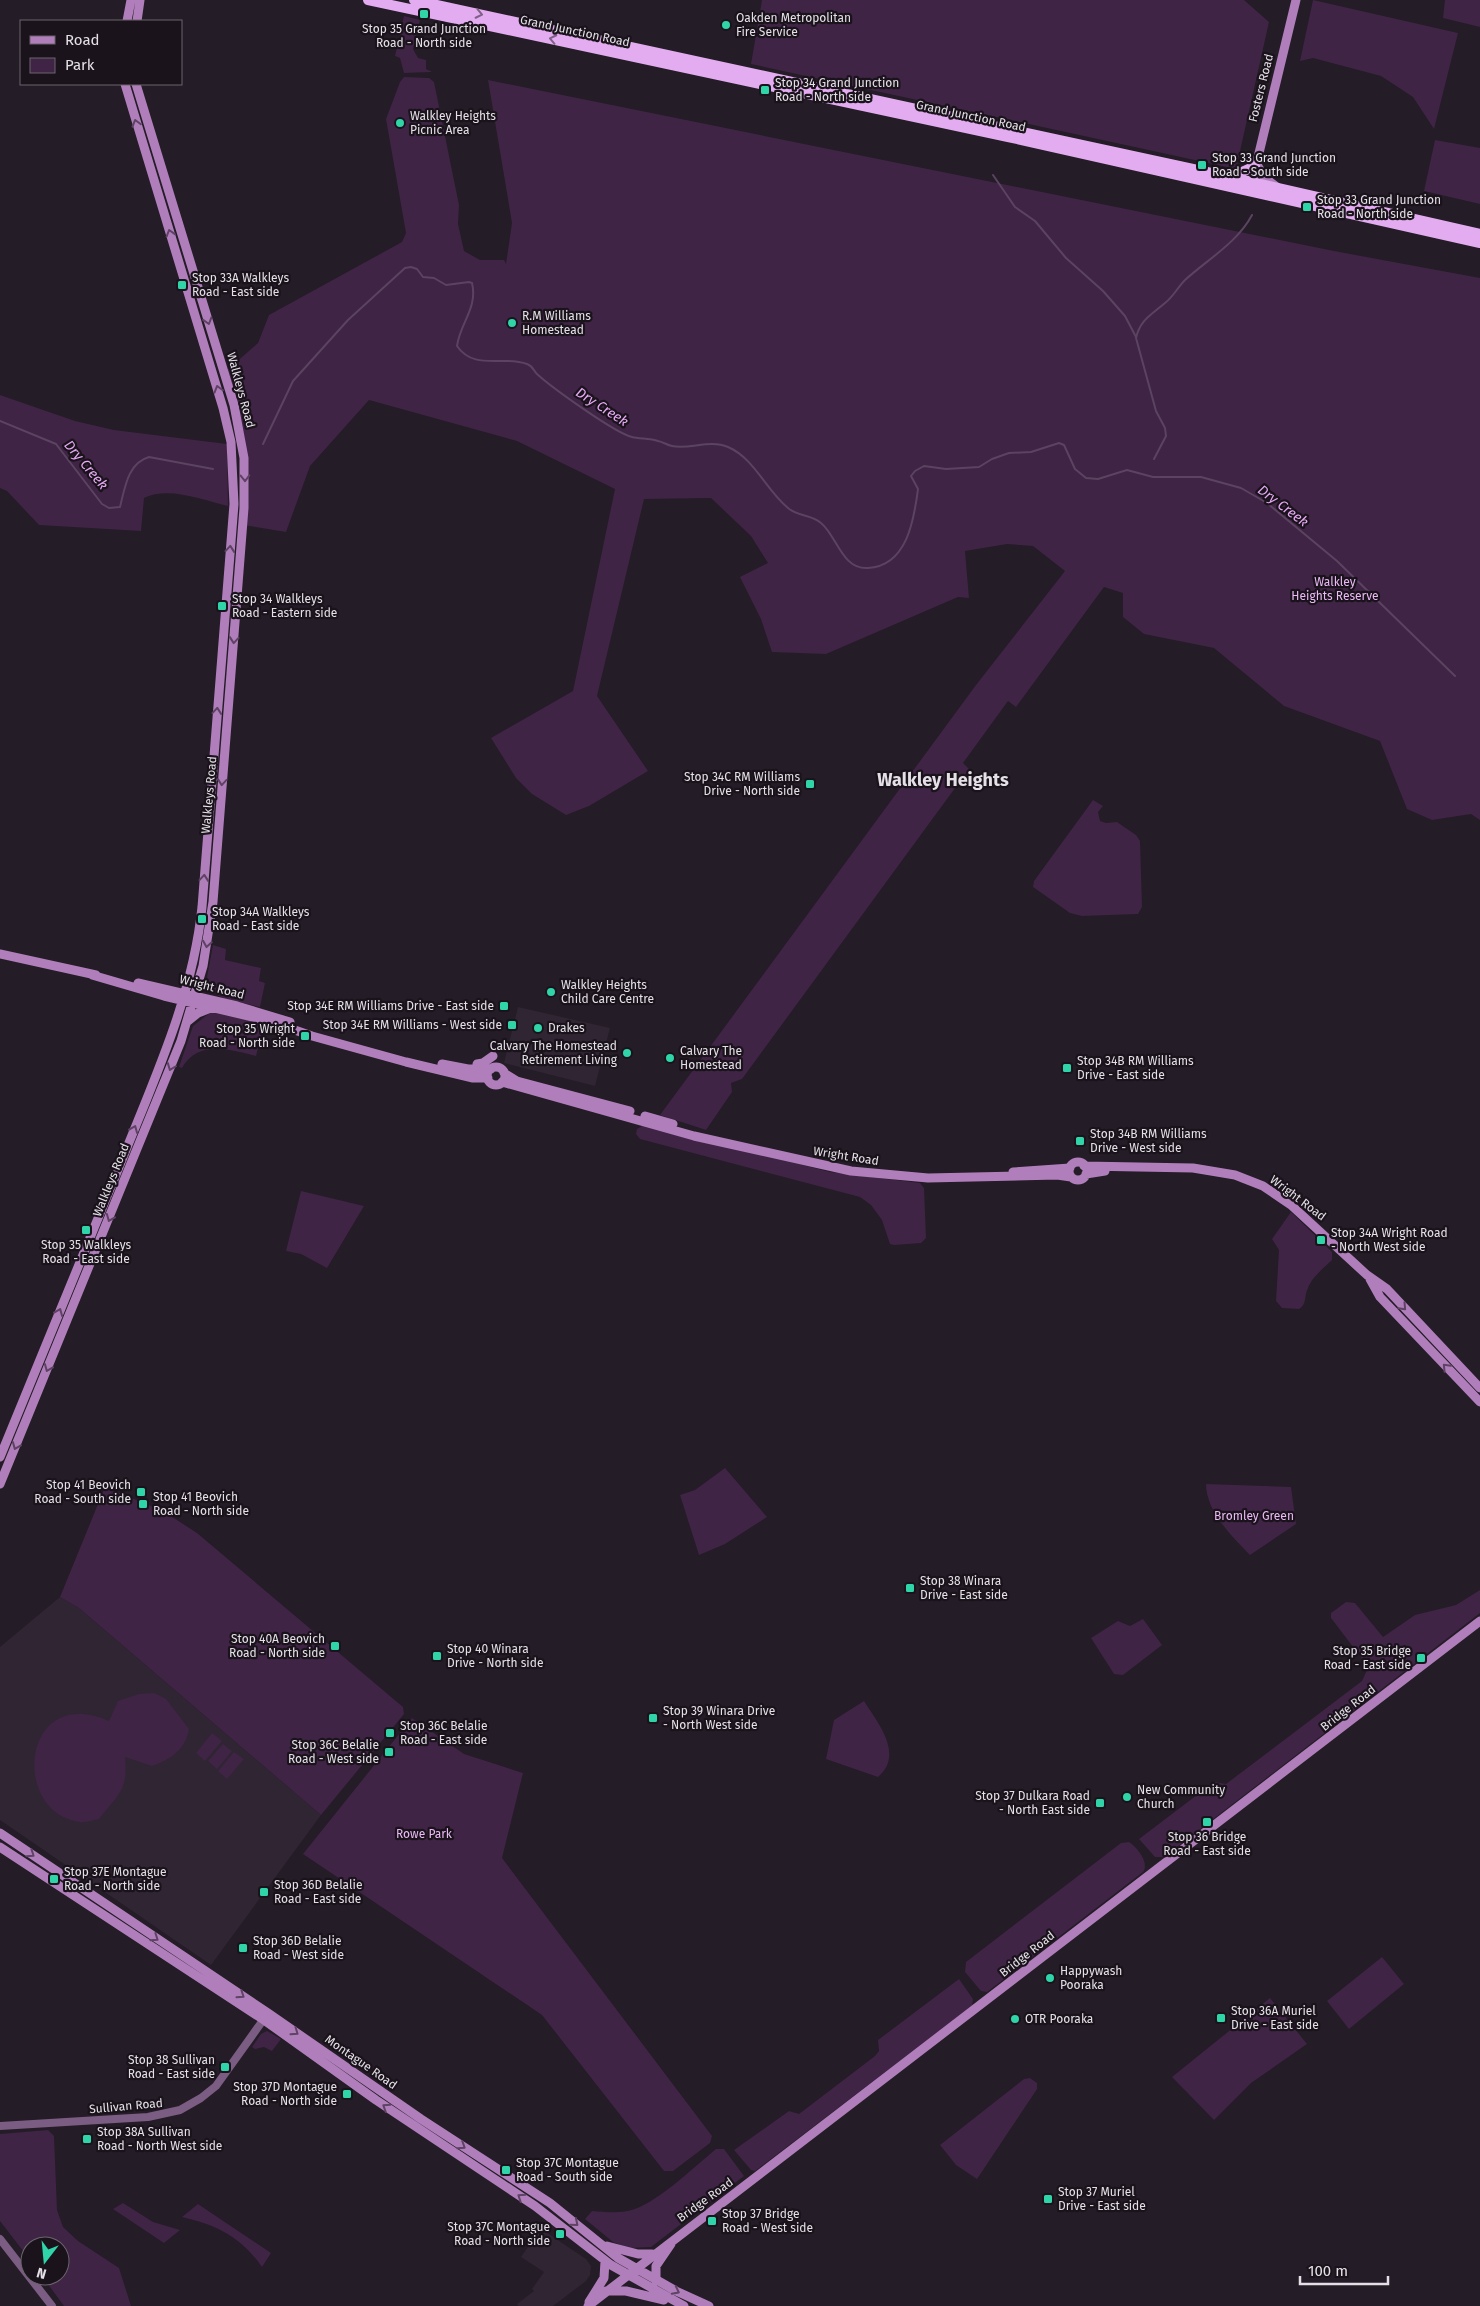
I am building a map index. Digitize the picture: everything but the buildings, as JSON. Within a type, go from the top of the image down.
[{"type":"highway","name":"Grand Junction Road","points":[[368,0],[1230,177],[1251,186],[1279,188],[1480,234]]},
{"type":"highway","name":"Grand Junction Road","points":[[414,0],[750,78],[1251,186],[1480,243]]},
{"type":"highway","points":[[1230,177],[1256,164]]},
{"type":"main road","points":[[126,20],[131,0]]},
{"type":"main road","points":[[137,20],[140,0]]},
{"type":"main road","name":"Fosters Road","points":[[1251,186],[1296,0]]},
{"type":"main road","name":"Walkleys Road","points":[[0,1457],[159,1070],[175,1026],[189,978],[198,939],[202,907],[233,513],[233,461],[223,408],[126,85]]},
{"type":"main road","name":"Walkleys Road","points":[[0,1484],[164,1086],[188,1021],[201,975],[213,902],[244,508],[244,458],[234,405],[136,85]]},
{"type":"main road","points":[[1256,164],[1265,178],[1279,188]]},
{"type":"main road","name":"Wright Road","points":[[0,954],[215,1004],[321,1038],[402,1060],[473,1078],[488,1078],[495,1084],[503,1077],[608,1104],[706,1137],[805,1162],[868,1173],[928,1178],[986,1177],[1030,1170],[1071,1173]]},
{"type":"main road","points":[[188,1021],[215,1004],[206,993],[201,975]]},
{"type":"main road","points":[[175,1026],[174,1008],[166,993],[178,987],[189,978]]},
{"type":"main road","points":[[437,1063],[478,1064],[493,1056]]},
{"type":"main road","name":"Wright Road","points":[[402,1060],[437,1063],[468,1069],[491,1068]]},
{"type":"main road","points":[[488,1078],[491,1068],[500,1068],[503,1077]]},
{"type":"main road","points":[[1076,1163],[1085,1170],[1079,1180],[1071,1173],[1076,1163]]},
{"type":"main road","name":"Wright Road","points":[[1085,1170],[1137,1173],[1200,1170],[1243,1178],[1275,1194],[1315,1225],[1367,1274],[1387,1290],[1480,1388]]},
{"type":"main road","name":"Wright Road","points":[[1367,1274],[1380,1297],[1480,1402]]},
{"type":"main road","name":"Bridge Road","points":[[587,2306],[964,2019],[1480,1621]]},
{"type":"main road","name":"Montague Road","points":[[0,1833],[266,2017],[376,2100],[535,2206],[605,2261],[682,2305]]},
{"type":"main road","name":"Montague Road","points":[[0,1847],[266,2017],[550,2203],[599,2244],[635,2269],[709,2306]]},
{"type":"main road","points":[[656,2281],[656,2266],[675,2238]]},
{"type":"main road","points":[[599,2244],[632,2254],[654,2254]]},
{"type":"main road","points":[[587,2306],[604,2278],[605,2261]]},
{"type":"main road","points":[[606,2291],[626,2291],[682,2305]]},
{"type":"street","name":"Sullivan Road","points":[[0,2126],[148,2117],[180,2110],[201,2098],[216,2086],[266,2017]]},
{"type":"street","points":[[0,2239],[52,2306]]},
{"type":"shaded area","points":[[518,1007],[610,1028],[595,1086],[504,1063]]},
{"type":"shaded area","points":[[60,1597],[79,1608],[321,1815],[211,1965],[0,1820],[0,1647]]},
{"type":"shaded area","points":[[543,2230],[586,2259],[591,2266],[590,2275],[586,2281],[553,2306],[519,2306],[517,2304],[534,2291],[532,2289],[544,2272],[521,2257],[539,2231]]},
{"type":"green space","points":[[762,0],[1244,0],[1269,22],[1236,169],[751,64]]},
{"type":"green space","points":[[1313,0],[1458,33],[1434,129],[1413,97],[1381,76],[1313,58],[1300,61]]},
{"type":"green space","points":[[1445,0],[1480,0],[1480,27],[1443,18]]},
{"type":"green space","points":[[404,16],[420,20],[413,49],[418,58],[426,60],[426,69],[432,72],[404,73],[400,58],[395,56]]},
{"type":"green space","name":"Walkley Heights Reserve","points":[[404,77],[429,78],[434,82],[459,205],[458,224],[464,251],[480,260],[504,260],[506,264],[512,223],[488,80],[1334,251],[1480,278],[1480,820],[1471,814],[1432,820],[1407,809],[1380,741],[1284,706],[1214,648],[1144,634],[1123,617],[1123,593],[1104,587],[1016,707],[1008,701],[963,763],[969,769],[742,1079],[731,1083],[732,1092],[706,1130],[660,1115],[976,685],[1065,571],[1033,546],[1007,544],[965,551],[969,598],[958,597],[826,654],[772,652],[761,619],[740,577],[768,563],[751,536],[711,498],[644,499],[597,696],[648,771],[589,806],[566,815],[532,794],[516,778],[491,738],[573,691],[615,489],[517,441],[369,400],[310,466],[286,532],[243,525],[242,448],[224,373],[258,343],[269,315],[402,242],[406,233],[386,119],[400,82]]},
{"type":"green space","points":[[1435,140],[1480,148],[1480,204],[1424,191]]},
{"type":"green space","points":[[0,395],[75,421],[114,430],[227,444],[228,506],[186,495],[164,493],[144,498],[141,531],[39,525],[7,491],[0,488]]},
{"type":"green space","points":[[1093,800],[1103,806],[1098,812],[1100,821],[1106,823],[1117,822],[1136,835],[1140,841],[1142,907],[1138,914],[1082,916],[1070,913],[1033,887],[1034,881]]},
{"type":"green space","points":[[213,945],[226,949],[225,960],[261,968],[259,981],[265,983],[260,1007],[225,999],[212,992],[207,977]]},
{"type":"green space","points":[[211,1012],[264,1024],[256,1056],[236,1051],[206,1050],[197,1053],[189,1059],[182,1068],[179,1067],[193,1026]]},
{"type":"green space","points":[[644,1125],[830,1172],[920,1183],[924,1188],[926,1238],[921,1243],[890,1244],[882,1220],[871,1205],[860,1197],[640,1139],[636,1134],[637,1129]]},
{"type":"green space","points":[[301,1191],[364,1206],[327,1268],[301,1254],[286,1251]]},
{"type":"green space","points":[[1291,1212],[1332,1252],[1332,1260],[1312,1280],[1303,1305],[1299,1309],[1282,1308],[1276,1301],[1279,1250],[1272,1239]]},
{"type":"green space","points":[[725,1468],[767,1517],[725,1544],[699,1555],[680,1495],[695,1490]]},
{"type":"green space","name":"Bromley Green","points":[[1206,1484],[1291,1487],[1296,1524],[1250,1555],[1228,1532],[1215,1514],[1207,1494]]},
{"type":"green space","points":[[105,1487],[163,1511],[197,1533],[403,1707],[404,1714],[321,1815],[79,1608],[60,1597]]},
{"type":"green space","points":[[1480,1590],[1480,1613],[1164,1857],[1155,1857],[1139,1839],[1214,1782],[1226,1784],[1362,1681],[1367,1670],[1366,1664],[1331,1618],[1331,1613],[1346,1602],[1355,1603],[1383,1637],[1415,1615],[1456,1605]]},
{"type":"green space","points":[[1143,1619],[1162,1645],[1123,1675],[1114,1674],[1091,1638],[1118,1621],[1130,1626]]},
{"type":"green space","points":[[154,1693],[166,1699],[189,1729],[181,1748],[171,1757],[152,1766],[125,1757],[125,1777],[121,1791],[99,1819],[80,1822],[58,1814],[43,1797],[35,1776],[35,1754],[43,1734],[58,1719],[80,1714],[109,1721],[118,1701],[139,1694]]},
{"type":"green space","points":[[864,1701],[881,1728],[889,1748],[886,1768],[878,1777],[826,1759],[834,1720]]},
{"type":"green space","name":"Rowe Park","points":[[412,1718],[464,1754],[523,1773],[502,1858],[712,2136],[710,2143],[673,2171],[664,2171],[542,2015],[303,1854]]},
{"type":"green space","points":[[212,1733],[222,1741],[205,1761],[196,1753]]},
{"type":"green space","points":[[223,1744],[232,1751],[217,1769],[208,1761]]},
{"type":"green space","points":[[234,1752],[244,1759],[227,1779],[218,1771]]},
{"type":"green space","points":[[1129,1842],[1139,1851],[1144,1860],[1145,1868],[1143,1872],[987,1992],[981,1991],[965,1972],[966,1962],[1121,1843]]},
{"type":"green space","points":[[1382,1957],[1404,1984],[1349,2029],[1327,2001]]},
{"type":"green space","points":[[959,1979],[973,1999],[972,2006],[755,2171],[751,2170],[734,2150],[789,2111],[799,2114],[875,2056],[879,2051],[878,2040]]},
{"type":"green space","points":[[1270,1998],[1307,2044],[1251,2083],[1214,2120],[1172,2077]]},
{"type":"green space","points":[[267,2031],[281,2039],[272,2051],[264,2047],[255,2049],[252,2047],[261,2034]]},
{"type":"green space","points":[[1030,2078],[1037,2083],[1037,2089],[977,2179],[956,2165],[940,2145],[1024,2079]]},
{"type":"green space","points":[[48,2130],[54,2136],[57,2210],[63,2227],[78,2241],[119,2268],[131,2306],[64,2306],[49,2286],[70,2286],[70,2236],[20,2236],[20,2247],[0,2221],[0,2134]]},
{"type":"green space","points":[[716,2149],[724,2149],[744,2176],[651,2247],[629,2248],[613,2242],[585,2219],[592,2211],[624,2212],[645,2205],[677,2182]]},
{"type":"green space","points":[[123,2203],[153,2222],[180,2230],[164,2243],[113,2209]]},
{"type":"green space","points":[[198,2204],[271,2253],[262,2267],[237,2240],[217,2228],[182,2217]]},
{"type":"waterway","points":[[993,175],[1015,207],[1035,221],[1066,258],[1103,291],[1125,316],[1136,337]]},
{"type":"waterway","points":[[1154,459],[1166,436],[1165,428],[1156,411],[1136,338],[1140,327],[1147,318],[1168,301],[1185,280],[1239,234],[1252,215]]},
{"type":"waterway","name":"Dry Creek","points":[[263,444],[293,381],[348,320],[405,268],[411,267],[417,269],[423,277],[434,278],[446,285],[472,283],[473,300],[457,346],[464,354],[480,360],[518,362],[529,365],[544,380],[583,409],[632,437],[655,440],[670,446],[679,447],[707,444],[728,447],[753,466],[780,501],[788,508],[821,523],[846,558],[852,564],[859,567],[868,568],[881,565],[892,559],[900,550],[911,527],[914,514],[918,489],[911,476],[915,471],[924,466],[946,469],[979,467],[992,459],[1009,453],[1031,452],[1059,443],[1064,445],[1075,469],[1086,478],[1098,479],[1127,470],[1153,477],[1201,477],[1241,488],[1267,503],[1337,561],[1455,676]]},
{"type":"waterway","name":"Dry Creek","points":[[0,421],[56,444],[102,504],[109,508],[120,507],[128,477],[132,470],[142,460],[149,457],[213,469]]},
{"type":"place","name":"Stop 35 Grand Junction Road - North side","points":[[424,14]]},
{"type":"place","name":"Oakden Metropolitan Fire Service","points":[[726,25]]},
{"type":"place","name":"Stop 34 Grand Junction Road - North side","points":[[765,90]]},
{"type":"place","name":"Walkley Heights Picnic Area","points":[[400,123]]},
{"type":"place","name":"Stop 33 Grand Junction Road - South side","points":[[1202,165]]},
{"type":"place","name":"Stop 33 Grand Junction Road - North side","points":[[1307,207]]},
{"type":"place","name":"Stop 33A Walkleys Road - East side","points":[[182,285]]},
{"type":"place","name":"R.M Williams Homestead","points":[[512,323]]},
{"type":"place","name":"Stop 34 Walkleys Road - Eastern side","points":[[222,606]]},
{"type":"place","name":"Stop 34C RM Williams Drive - North side","points":[[810,784]]},
{"type":"place","name":"Stop 34A Walkleys Road - East side","points":[[202,919]]},
{"type":"place","name":"Walkley Heights Child Care Centre","points":[[551,992]]},
{"type":"place","name":"Stop 34E RM Williams Drive - East side","points":[[504,1006]]},
{"type":"place","name":"Stop 34E RM Williams - West side","points":[[512,1025]]},
{"type":"place","name":"Drakes","points":[[538,1028]]},
{"type":"place","name":"Stop 35 Wright Road - North side","points":[[305,1036]]},
{"type":"place","name":"Calvary The Homestead Retirement Living","points":[[627,1053]]},
{"type":"place","name":"Calvary The Homestead","points":[[670,1058]]},
{"type":"place","name":"Stop 34B RM Williams Drive - East side","points":[[1067,1068]]},
{"type":"place","name":"Stop 34B RM Williams Drive - West side","points":[[1080,1141]]},
{"type":"place","name":"Stop 35 Walkleys Road - East side","points":[[86,1230]]},
{"type":"place","name":"Stop 34A Wright Road - North West side","points":[[1321,1240]]},
{"type":"place","name":"Stop 41 Beovich Road - South side","points":[[141,1492]]},
{"type":"place","name":"Stop 41 Beovich Road - North side","points":[[143,1504]]},
{"type":"place","name":"Stop 38 Winara Drive - East side","points":[[910,1588]]},
{"type":"place","name":"Stop 40A Beovich Road - North side","points":[[335,1646]]},
{"type":"place","name":"Stop 40 Winara Drive - North side","points":[[437,1656]]},
{"type":"place","name":"Stop 35 Bridge Road - East side","points":[[1421,1658]]},
{"type":"place","name":"Stop 39 Winara Drive - North West side","points":[[653,1718]]},
{"type":"place","name":"Stop 36C Belalie Road - East side","points":[[390,1733]]},
{"type":"place","name":"Stop 36C Belalie Road - West side","points":[[389,1752]]},
{"type":"place","name":"New Community Church","points":[[1127,1797]]},
{"type":"place","name":"Stop 37 Dulkara Road - North East side","points":[[1100,1803]]},
{"type":"place","name":"Stop 36 Bridge Road - East side","points":[[1207,1822]]},
{"type":"place","name":"Stop 37E Montague Road - North side","points":[[54,1879]]},
{"type":"place","name":"Stop 36D Belalie Road - East side","points":[[264,1892]]},
{"type":"place","name":"Stop 36D Belalie Road - West side","points":[[243,1948]]},
{"type":"place","name":"Happywash Pooraka","points":[[1050,1978]]},
{"type":"place","name":"Stop 36A Muriel Drive - East side","points":[[1221,2018]]},
{"type":"place","name":"OTR Pooraka","points":[[1015,2019]]},
{"type":"place","name":"Stop 38 Sullivan Road - East side","points":[[225,2067]]},
{"type":"place","name":"Stop 37D Montague Road - North side","points":[[347,2094]]},
{"type":"place","name":"Stop 38A Sullivan Road - North West side","points":[[87,2139]]},
{"type":"place","name":"Stop 37C Montague Road - South side","points":[[506,2170]]},
{"type":"place","name":"Stop 37 Muriel Drive - East side","points":[[1048,2199]]},
{"type":"place","name":"Stop 37 Bridge Road - West side","points":[[712,2221]]},
{"type":"place","name":"Stop 37C Montague Road - North side","points":[[560,2234]]},
{"type":"district","name":"Walkley Heights","points":[[943,780]]}]
